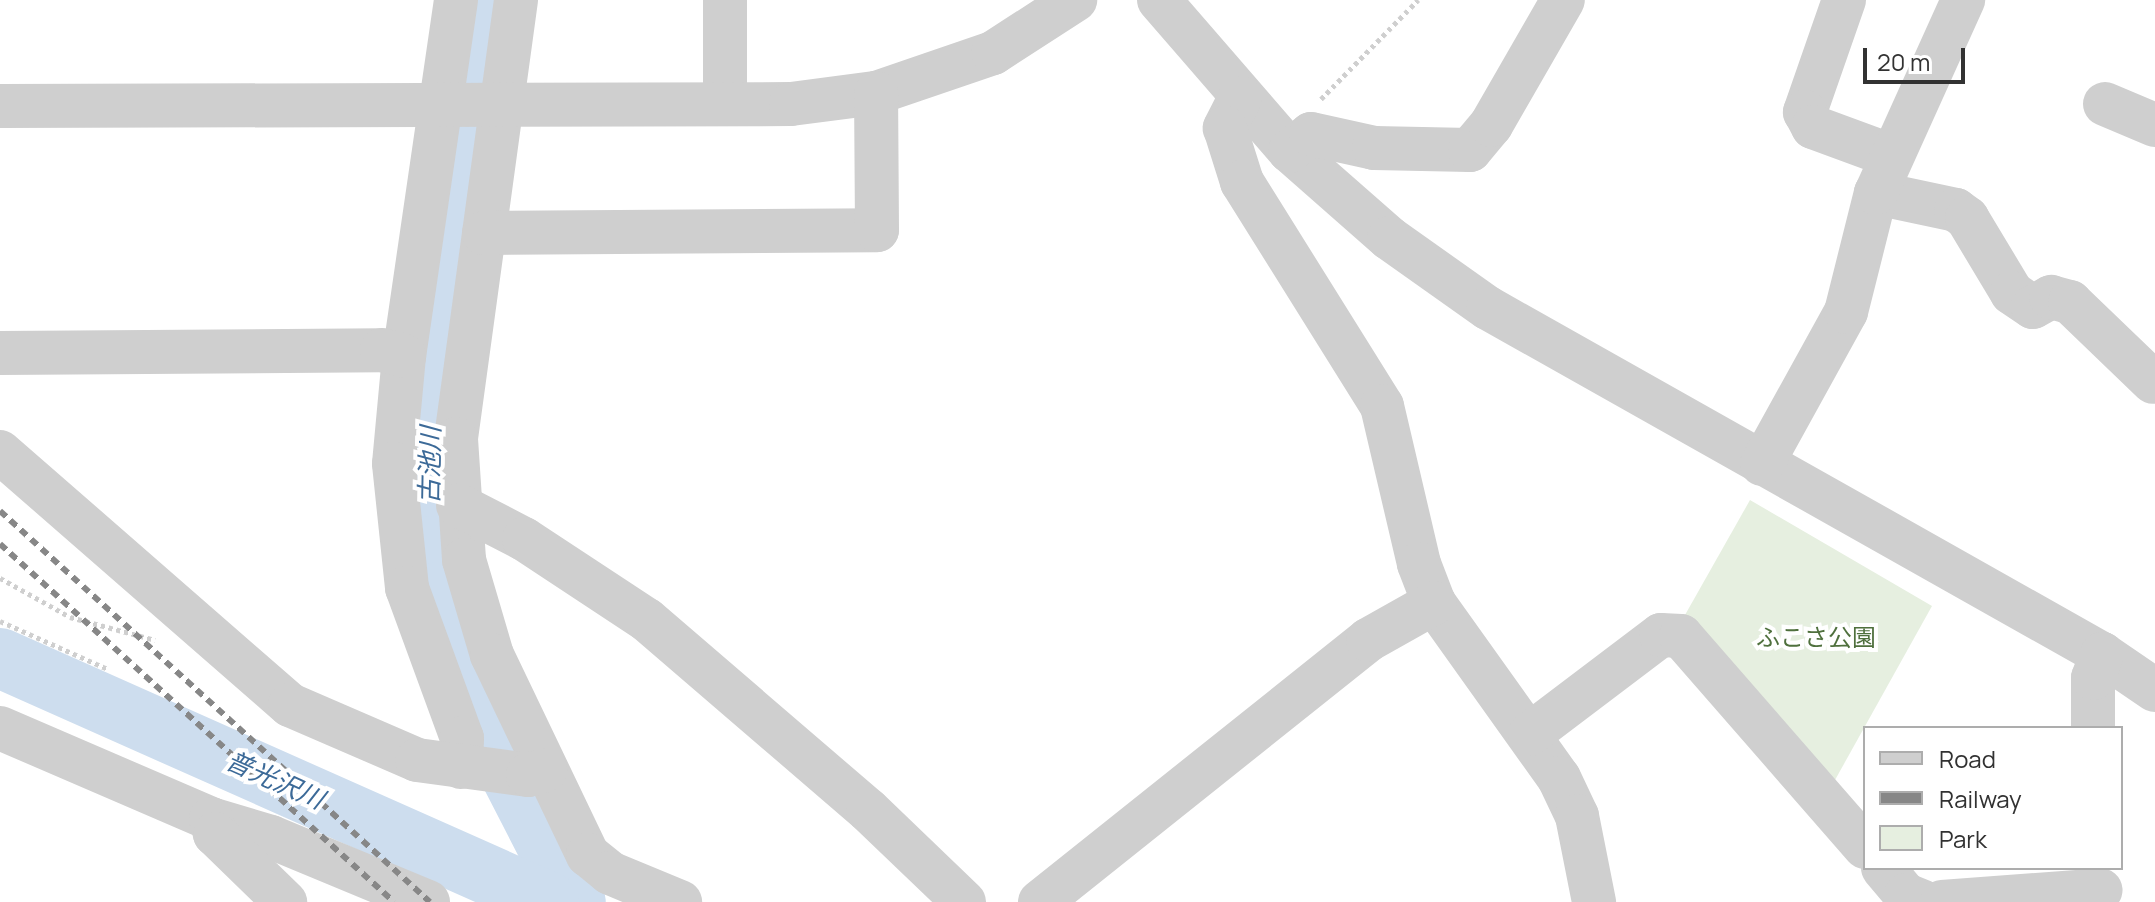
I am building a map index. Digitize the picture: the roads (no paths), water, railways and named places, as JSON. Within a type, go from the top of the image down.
[{"type":"street","points":[[456,0],[484,233],[456,439],[458,505],[464,560],[492,655],[505,771]]},
{"type":"street","points":[[516,0],[471,105],[404,356],[394,464],[407,588],[462,738],[505,771],[588,855],[610,873],[680,902]]},
{"type":"street","points":[[725,0],[725,104]]},
{"type":"street","points":[[0,106],[791,104],[876,93],[993,53],[1075,0]]},
{"type":"street","points":[[1159,0],[1240,98],[1301,143],[1389,238],[1488,308],[2152,682]]},
{"type":"street","points":[[1301,143],[1470,150],[1491,125],[1563,0]]},
{"type":"street","points":[[1844,0],[1805,112],[1813,127],[1884,175],[1967,218],[2012,293],[2033,307],[2051,297],[2070,302],[2153,382]]},
{"type":"street","points":[[1762,464],[1846,312],[1884,175],[1963,0]]},
{"type":"street","points":[[484,233],[877,230],[876,93]]},
{"type":"street","points":[[1240,98],[1225,128],[1227,147],[1242,182],[1382,406],[1419,564],[1434,603],[1530,734],[1577,816],[1594,902]]},
{"type":"street","points":[[2105,104],[2155,125]]},
{"type":"street","points":[[0,353],[382,350],[404,356]]},
{"type":"street","points":[[0,452],[208,638],[290,705],[417,760],[505,771]]},
{"type":"street","points":[[458,505],[524,539],[647,620],[868,810],[964,902]]},
{"type":"street","points":[[1040,902],[1368,640],[1434,603]]},
{"type":"street","points":[[1530,734],[1661,635],[1681,636],[1863,845]]},
{"type":"street","points":[[2093,726],[2093,678],[2102,654]]},
{"type":"street","points":[[0,728],[211,819],[271,837],[428,902]]},
{"type":"street","points":[[211,819],[215,834],[285,902]]},
{"type":"street","points":[[1885,870],[1906,895],[1923,902]]},
{"type":"street","points":[[1942,902],[2101,887]]},
{"type":"waterway","name":"古池川","points":[[483,0],[426,451],[430,546],[438,592],[472,700],[576,902]]},
{"type":"waterway","name":"普光沢川","points":[[0,658],[549,902]]},
{"type":"railway","points":[[0,511],[430,902]]},
{"type":"railway","points":[[0,544],[394,902]]},
{"type":"park label","name":"ふこさ公園","points":[[1816,637]]}]
